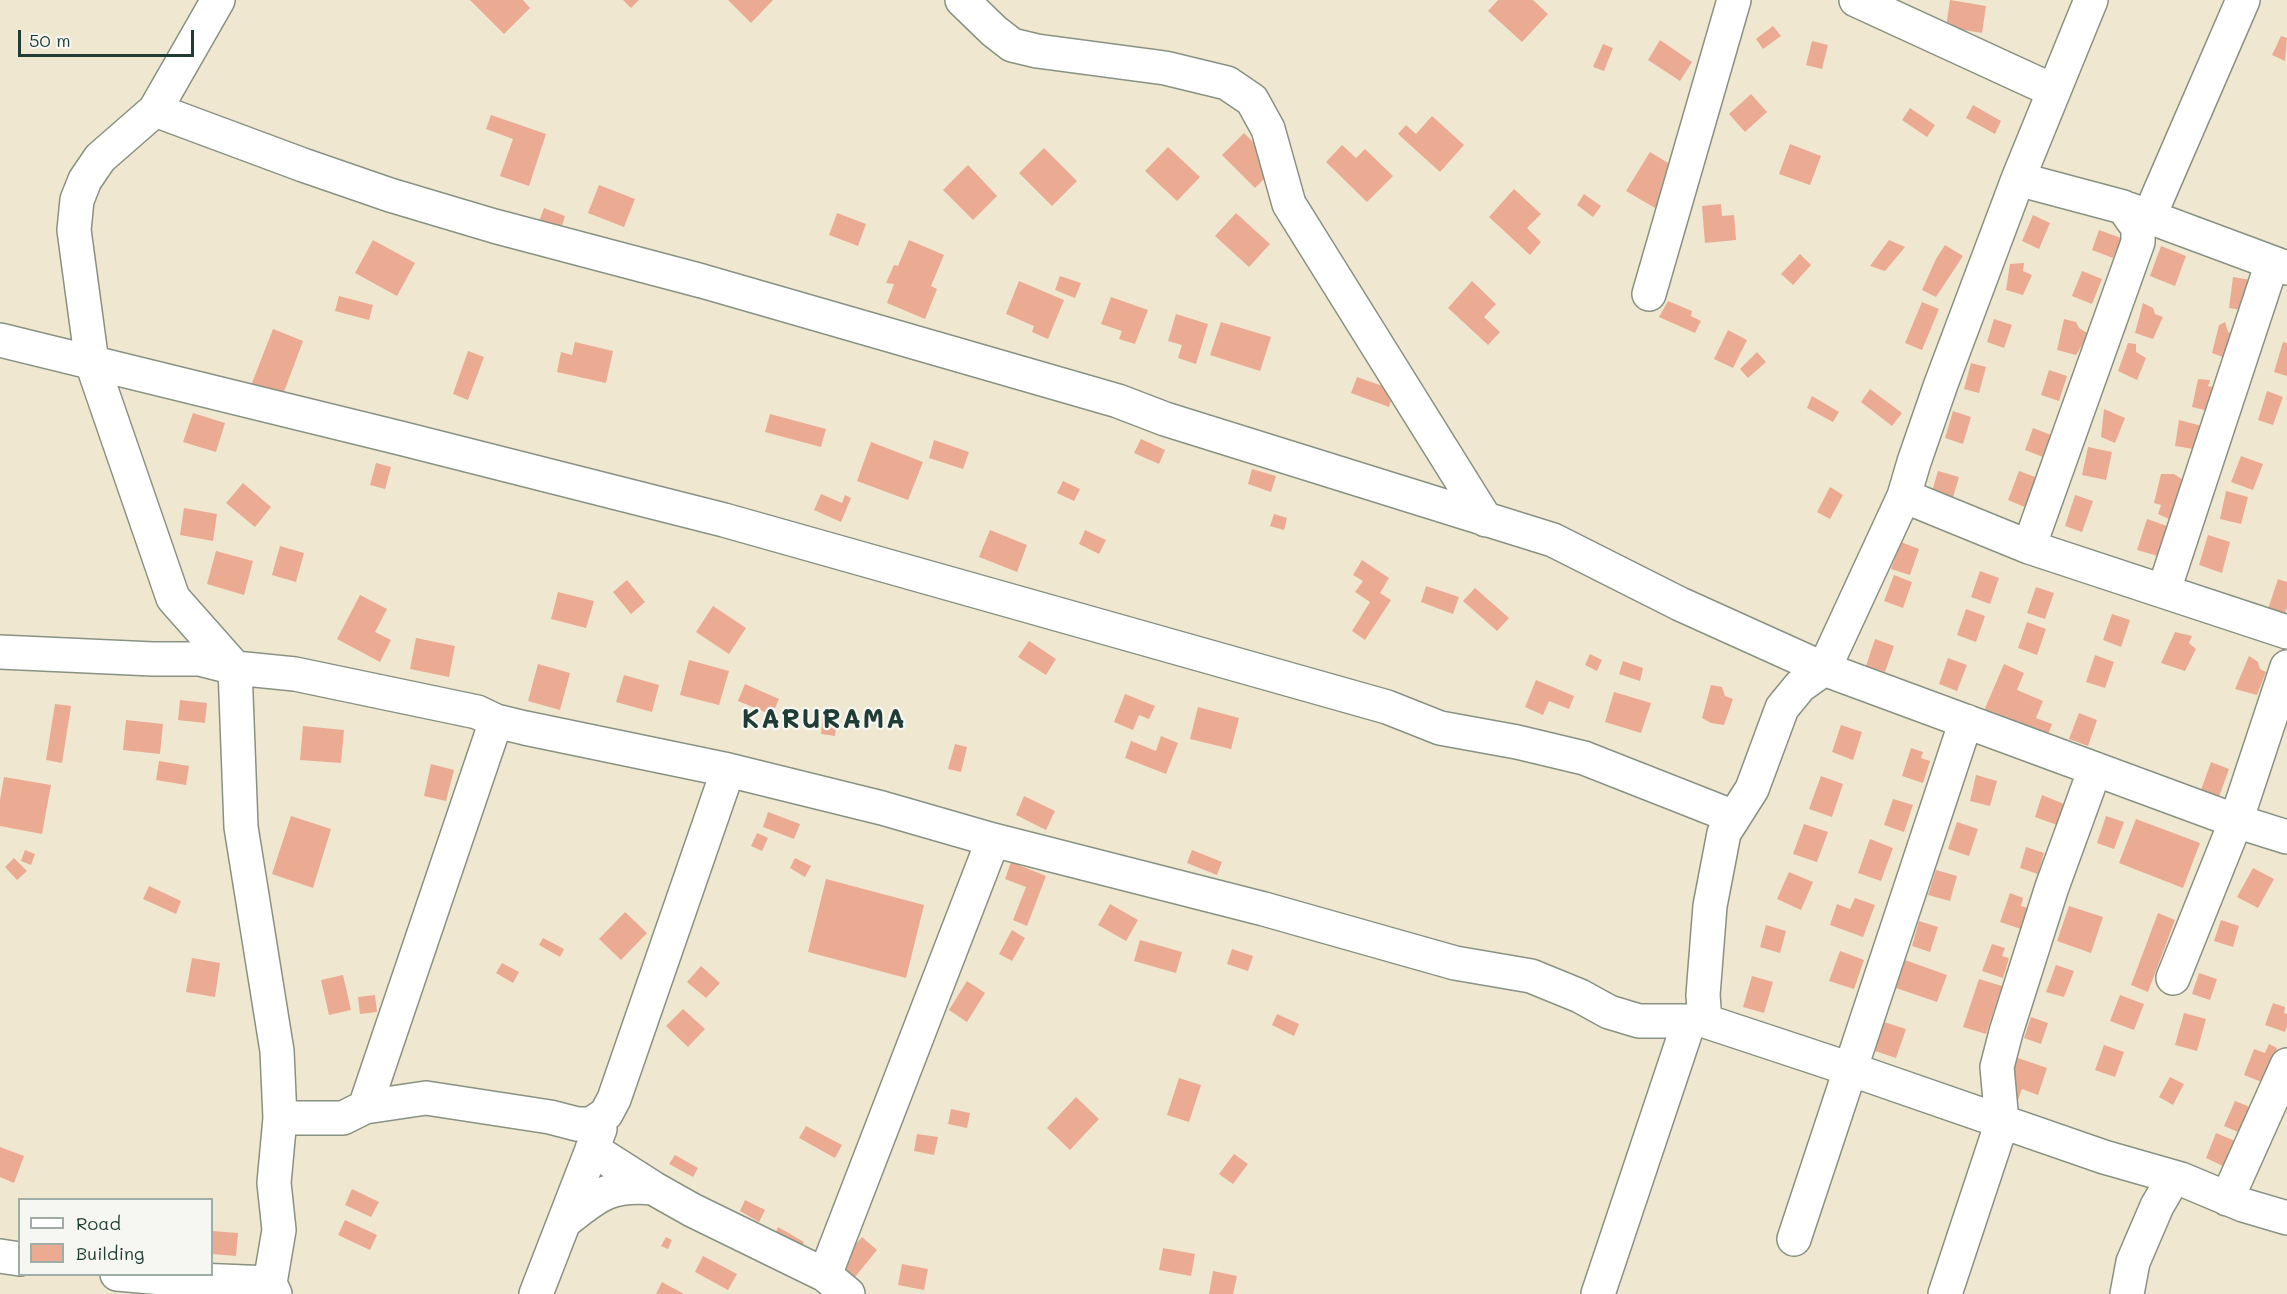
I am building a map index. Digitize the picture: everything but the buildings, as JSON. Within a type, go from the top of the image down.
[{"type":"street","points":[[129,1276],[273,1288],[279,1230],[274,1183],[280,1118],[277,1051],[241,827],[234,668],[173,598],[92,363],[74,230],[77,200],[85,180],[100,158],[155,110],[218,0]]},
{"type":"street","points":[[962,0],[1012,45],[1037,51],[1165,68],[1227,83],[1252,100],[1268,129],[1289,204],[1486,519]]},
{"type":"street","points":[[1649,294],[1734,0]]},
{"type":"street","points":[[1856,0],[2054,91]]},
{"type":"street","points":[[1598,1294],[1697,1021],[1703,995],[1710,906],[1724,833],[1744,805],[1752,789],[1782,708],[1800,686],[1824,669],[1904,496],[1941,384],[2018,179],[2091,0]]},
{"type":"street","points":[[2029,547],[2138,242],[2136,212],[2243,0]]},
{"type":"street","points":[[155,110],[390,195],[494,226],[702,281],[1118,401],[1165,418],[1553,540],[1680,604],[1824,669],[2236,821],[2287,837]]},
{"type":"street","points":[[2018,179],[2136,212],[2280,265],[2164,590]]},
{"type":"street","points":[[0,340],[724,520],[1387,707],[1440,728],[1517,742],[1584,758],[1734,817]]},
{"type":"street","points":[[1904,496],[2029,547],[2287,632]]},
{"type":"street","points":[[0,652],[200,659],[234,668],[306,676],[477,712],[496,721],[728,770],[882,808],[993,840],[1264,909],[1455,963],[1531,976],[1580,996],[1609,1012],[1639,1021],[1697,1021],[1850,1069],[2104,1157],[2174,1177],[2227,1199],[2287,1218]]},
{"type":"street","points":[[2173,978],[2236,821],[2287,667]]},
{"type":"street","points":[[365,1107],[496,721]]},
{"type":"street","points":[[1794,1239],[1966,721]]},
{"type":"street","points":[[1946,1294],[2002,1122],[1997,1067],[2006,1032],[2052,887],[2095,769]]},
{"type":"street","points":[[536,1294],[618,1088],[728,770]]},
{"type":"street","points":[[592,1149],[653,1188],[837,1285],[993,840]]},
{"type":"street","points":[[2227,1199],[2287,1065]]},
{"type":"street","points":[[280,1118],[343,1118],[365,1107],[426,1098],[550,1117],[577,1124],[591,1124],[606,1114]]},
{"type":"street","points":[[2127,1294],[2133,1262],[2157,1206],[2174,1177]]},
{"type":"street","points":[[564,1222],[597,1197],[612,1190],[630,1186],[653,1188]]},
{"type":"street","points":[[0,1256],[18,1259]]},
{"type":"district","name":"KARURAMA","points":[[824,720]]}]
